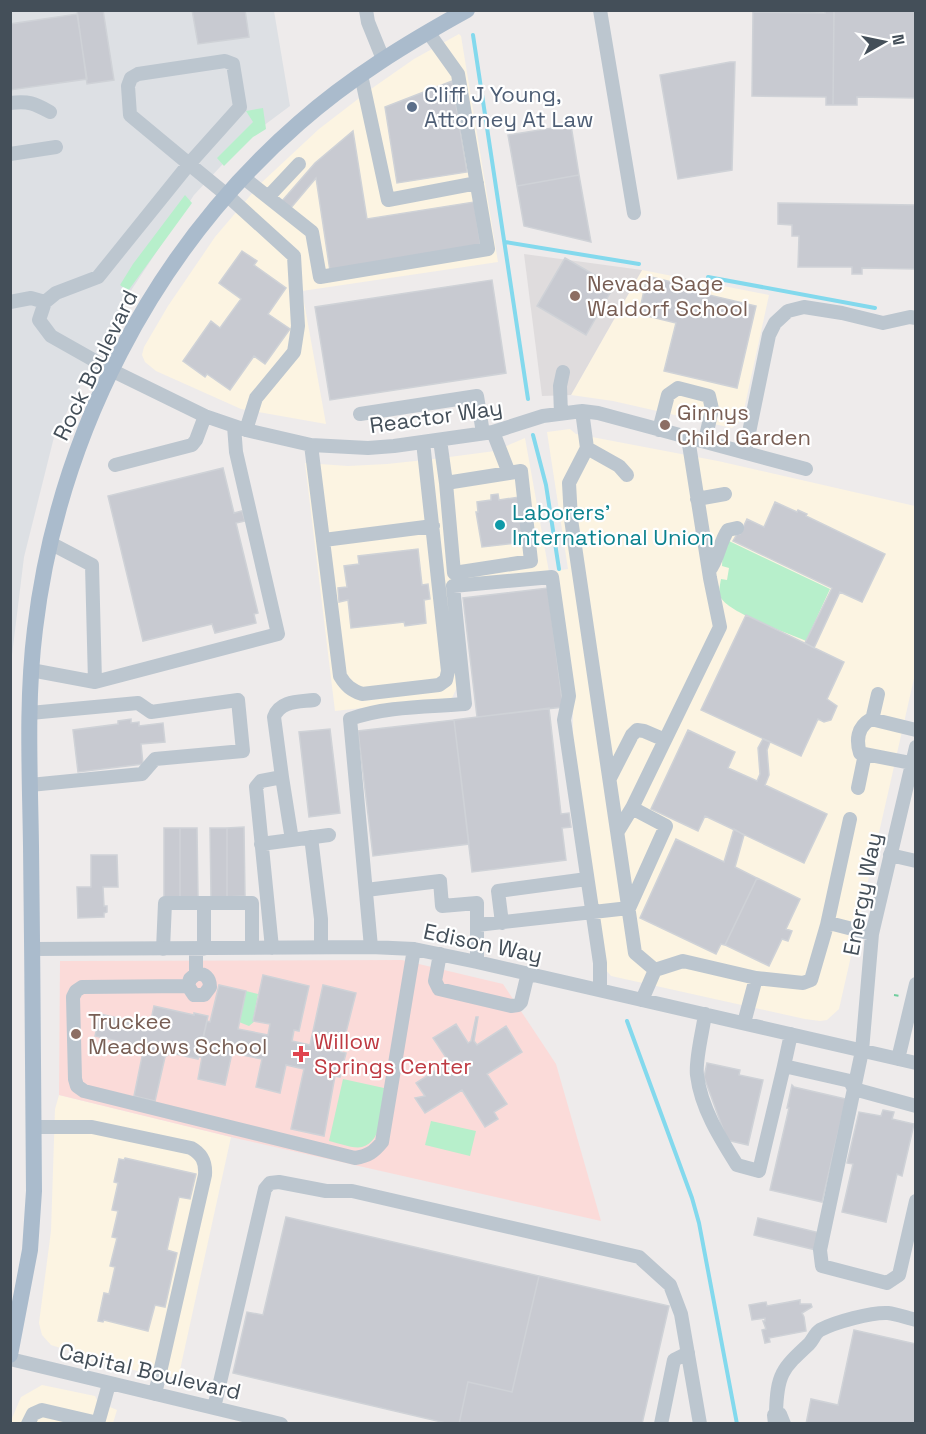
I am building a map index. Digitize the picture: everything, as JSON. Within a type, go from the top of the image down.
[{"type":"main road","name":"Rock Boulevard","points":[[10,1357],[30,1250],[34,1191],[31,670],[39,597],[50,543],[64,490],[84,430],[113,372],[123,346],[154,293],[179,256],[244,178],[297,125],[361,75],[383,59],[467,10]]},
{"type":"street","points":[[366,10],[368,22],[383,59]]},
{"type":"street","points":[[600,10],[634,213]]},
{"type":"street","points":[[244,178],[312,232],[320,277],[488,249],[459,74],[428,32]]},
{"type":"street","points":[[10,302],[31,298],[45,302],[56,293],[98,277],[189,165],[240,107],[233,64],[225,61],[138,74],[131,78],[128,86],[130,116],[189,165],[228,196],[294,256],[298,326],[294,352],[256,398],[240,428],[236,452],[278,634],[95,682],[31,670]]},
{"type":"street","points":[[361,75],[388,200],[477,183]]},
{"type":"street","points":[[10,104],[27,101],[50,112]]},
{"type":"street","points":[[10,154],[56,147]]},
{"type":"street","points":[[268,197],[299,164]]},
{"type":"street","name":"Reactor Way","points":[[45,302],[39,320],[51,336],[113,372],[205,416],[240,428],[311,445],[368,448],[440,440],[488,433],[543,416],[582,411],[598,413],[806,469]]},
{"type":"street","points":[[745,452],[769,334],[788,311],[804,307],[883,323],[915,318]]},
{"type":"street","points":[[561,414],[560,386],[563,372]]},
{"type":"street","points":[[659,430],[668,395],[678,388],[709,396],[712,409],[705,441]]},
{"type":"street","points":[[360,414],[477,396],[488,433],[509,474]]},
{"type":"street","points":[[582,411],[587,448],[569,483],[571,519],[635,953],[655,970]]},
{"type":"street","points":[[115,465],[192,445],[205,416]]},
{"type":"street","points":[[618,831],[632,808],[720,627],[688,438]]},
{"type":"street","points":[[440,440],[454,573],[531,561],[521,471],[446,483]]},
{"type":"street","points":[[311,445],[340,676],[352,691],[362,694],[439,685],[446,680],[448,671],[423,442]]},
{"type":"street","points":[[587,448],[619,466],[627,475]]},
{"type":"street","points":[[697,499],[725,494]]},
{"type":"street","points":[[324,540],[433,526]]},
{"type":"street","points":[[709,571],[715,563],[724,536],[728,530],[737,528]]},
{"type":"street","points":[[50,543],[92,565],[95,682]]},
{"type":"street","points":[[371,947],[350,719],[388,711],[465,704],[453,586],[552,577],[569,696],[564,720],[600,963],[600,990]]},
{"type":"street","points":[[872,720],[878,694]]},
{"type":"street","points":[[30,713],[138,703],[150,712],[238,700],[243,751],[155,759],[142,774],[30,785]]},
{"type":"street","points":[[292,840],[274,717],[277,710],[286,704],[314,700]]},
{"type":"street","points":[[914,764],[860,753],[856,741],[860,729],[866,722],[872,720],[915,730]]},
{"type":"street","points":[[610,778],[632,735],[637,730],[665,740]]},
{"type":"street","name":"Energy Way","points":[[915,747],[914,764],[872,934],[862,1051],[820,1250],[822,1266],[887,1282],[899,1275],[915,1202]]},
{"type":"street","points":[[858,788],[865,754]]},
{"type":"street","points":[[272,948],[256,787],[261,781],[282,777]]},
{"type":"street","points":[[629,908],[666,826],[632,808]]},
{"type":"street","points":[[642,1000],[655,970],[683,961],[756,978],[803,983],[811,980],[827,925],[850,819]]},
{"type":"street","points":[[261,844],[329,835]]},
{"type":"street","points":[[312,837],[321,919],[321,947]]},
{"type":"street","points":[[890,855],[915,861]]},
{"type":"street","points":[[502,923],[498,891],[587,879]]},
{"type":"street","points":[[366,890],[440,881],[442,906],[477,903],[477,962]]},
{"type":"street","points":[[163,949],[165,903],[252,903],[252,948]]},
{"type":"street","points":[[204,903],[200,949],[192,980],[82,987],[76,991],[74,997],[75,1079],[77,1086],[84,1091],[355,1158],[366,1156],[375,1151],[382,1142],[414,950]]},
{"type":"street","points":[[477,925],[592,914],[629,908]]},
{"type":"street","points":[[827,925],[833,924],[872,934]]},
{"type":"street","name":"Edison Way","points":[[32,949],[371,947],[414,950],[477,962],[915,1063]]},
{"type":"street","points":[[440,954],[435,981],[439,989],[511,1006],[521,1002],[528,974]]},
{"type":"street","points":[[744,1023],[756,978]]},
{"type":"street","points":[[898,1059],[915,984]]},
{"type":"street","points":[[705,1014],[696,1073],[703,1101],[721,1140],[737,1165],[759,1171],[791,1034]]},
{"type":"street","points":[[784,1066],[850,1081],[854,1089],[915,1106]]},
{"type":"street","points":[[34,1127],[92,1127],[191,1148],[204,1160],[205,1175],[155,1394]]},
{"type":"street","points":[[214,1408],[265,1189],[270,1183],[279,1182],[326,1191],[352,1191],[639,1257],[670,1285],[681,1314],[700,1424]]},
{"type":"street","points":[[778,1420],[780,1379],[784,1368],[811,1342],[819,1330],[848,1319],[887,1313],[915,1320]]},
{"type":"street","points":[[661,1424],[674,1360],[688,1353]]},
{"type":"street","name":"Capital Boulevard","points":[[10,1357],[109,1384],[280,1424]]},
{"type":"street","points":[[28,1424],[33,1414],[42,1410],[98,1423],[109,1384]]},
{"type":"shaded area","points":[[11,11],[274,11],[290,106],[247,138],[194,195],[126,298],[54,437],[24,557],[11,663]]},
{"type":"shaded area","points":[[459,34],[498,262],[302,291],[326,424],[241,409],[156,371],[145,362],[142,355],[144,347],[168,306],[215,237],[260,184],[319,129],[371,89],[414,59]]},
{"type":"shaded area","points":[[524,254],[642,270],[571,395],[542,396]]},
{"type":"shaded area","points":[[642,270],[769,295],[742,419],[732,428],[613,401],[571,395]]},
{"type":"shaded area","points":[[570,429],[576,434],[718,461],[915,506],[915,674],[839,1009],[827,1020],[805,1019],[611,976],[606,970],[573,747],[573,685],[555,571],[568,569],[547,432]]},
{"type":"shaded area","points":[[525,438],[549,572],[448,582],[459,683],[452,698],[335,711],[305,463],[348,466],[434,459],[495,451]]},
{"type":"shaded area","name":"Willow Springs Center","points":[[402,960],[503,984],[556,1064],[601,1221],[231,1137],[59,1095],[60,961]]},
{"type":"shaded area","points":[[59,1095],[231,1137],[178,1379],[149,1370],[142,1372],[76,1356],[76,1353],[51,1345],[42,1335],[39,1323],[51,1231],[55,1109]]},
{"type":"shaded area","points":[[42,1385],[95,1396],[98,1402],[117,1410],[113,1423],[10,1423],[21,1397]]},
{"type":"green space","points":[[263,108],[266,129],[253,137],[224,166],[217,158],[253,122],[246,111]]},
{"type":"green space","points":[[185,195],[192,203],[128,291],[120,285]]},
{"type":"green space","points":[[729,541],[830,589],[806,641],[735,610],[721,598],[719,591],[721,579],[727,580],[729,568],[722,566],[723,545]]},
{"type":"green space","points":[[246,991],[258,994],[253,1020],[255,1021],[249,1026],[239,1022]]},
{"type":"green space","points":[[343,1079],[384,1088],[378,1130],[374,1138],[362,1147],[350,1147],[329,1141]]},
{"type":"green space","points":[[431,1121],[476,1131],[470,1156],[425,1145]]},
{"type":"building","points":[[77,10],[103,10],[114,80],[87,84]]},
{"type":"building","points":[[192,10],[245,10],[249,37],[198,44]]},
{"type":"building","points":[[825,10],[834,10],[833,105],[826,105],[826,97],[752,96],[753,12],[825,13]]},
{"type":"building","points":[[834,10],[916,10],[916,98],[857,97],[857,105],[833,105]]},
{"type":"building","points":[[77,14],[87,79],[10,90],[10,24]]},
{"type":"building","points":[[735,62],[732,170],[678,179],[660,75]]},
{"type":"building","points":[[452,81],[467,172],[397,183],[385,107]]},
{"type":"building","points":[[571,125],[579,175],[517,186],[508,135]]},
{"type":"building","points":[[353,131],[367,219],[474,202],[481,248],[330,271],[316,178],[290,209],[282,201],[315,163]]},
{"type":"building","points":[[579,175],[591,242],[524,226],[517,186]]},
{"type":"building","points":[[778,203],[916,205],[916,269],[862,268],[862,274],[852,274],[852,267],[798,267],[799,236],[792,236],[792,225],[778,224]]},
{"type":"building","points":[[242,251],[257,261],[254,265],[286,288],[268,314],[290,329],[265,364],[254,356],[230,390],[207,374],[205,377],[183,361],[211,321],[220,328],[241,299],[219,283]]},
{"type":"building","name":"Nevada Sage Waldorf School","points":[[565,258],[614,286],[586,335],[537,306]]},
{"type":"building","points":[[647,276],[684,285],[685,279],[699,282],[696,292],[756,306],[737,388],[664,371],[676,323],[639,314]]},
{"type":"building","points":[[492,280],[506,373],[330,400],[315,307]]},
{"type":"building","points":[[223,468],[234,513],[242,511],[245,521],[236,523],[258,613],[254,614],[256,623],[215,633],[212,624],[143,641],[108,496]]},
{"type":"building","name":"Laborers' International Union","points":[[498,494],[499,500],[519,497],[524,542],[482,547],[476,512],[478,512],[477,502],[491,500],[491,495]]},
{"type":"building","points":[[775,502],[807,514],[806,516],[885,554],[862,602],[840,592],[814,648],[805,643],[832,588],[733,541],[737,534],[740,534],[747,519],[764,527]]},
{"type":"building","points":[[418,549],[422,585],[428,584],[430,599],[424,600],[426,623],[405,626],[404,622],[351,628],[348,600],[339,602],[338,588],[347,587],[344,566],[359,564],[358,556]]},
{"type":"building","points":[[548,588],[563,707],[477,717],[463,598]]},
{"type":"building","points":[[746,615],[844,662],[827,699],[837,706],[831,720],[824,722],[818,719],[801,756],[701,710]]},
{"type":"building","points":[[549,708],[561,814],[569,813],[571,827],[562,828],[566,860],[472,872],[454,720]]},
{"type":"building","points":[[131,719],[131,723],[139,722],[139,726],[163,723],[165,742],[141,744],[143,764],[78,772],[73,730],[118,724],[118,721]]},
{"type":"building","points":[[454,720],[469,844],[373,856],[358,731]]},
{"type":"building","points":[[330,729],[340,813],[309,817],[299,732]]},
{"type":"building","points":[[688,730],[735,752],[728,768],[757,781],[760,774],[758,748],[763,739],[770,742],[767,750],[769,775],[765,785],[827,814],[804,863],[705,816],[698,831],[651,809]]},
{"type":"building","points":[[244,827],[245,896],[227,897],[227,828]]},
{"type":"building","points":[[164,828],[180,828],[180,897],[164,897]]},
{"type":"building","points":[[180,828],[197,828],[198,897],[180,897]]},
{"type":"building","points":[[210,828],[227,828],[227,897],[211,897]]},
{"type":"building","points":[[734,829],[744,835],[735,867],[757,878],[725,945],[721,944],[716,954],[640,918],[676,839],[724,862]]},
{"type":"building","points":[[91,855],[117,855],[118,887],[103,887],[104,906],[107,906],[104,917],[78,918],[77,887],[91,887]]},
{"type":"building","points":[[757,878],[800,899],[786,929],[792,931],[788,941],[782,939],[769,966],[725,945]]},
{"type":"building","points":[[263,975],[309,986],[299,1031],[294,1030],[292,1041],[310,1045],[323,985],[356,993],[341,1052],[346,1053],[340,1077],[335,1076],[324,1136],[291,1129],[304,1069],[286,1065],[280,1093],[256,1087],[262,1059],[232,1053],[225,1085],[198,1079],[202,1057],[199,1057],[207,1021],[210,1022],[219,985],[246,991],[238,1029],[268,1035],[270,1024],[253,1021]]},
{"type":"building","points":[[154,1006],[208,1016],[198,1059],[171,1053],[165,1057],[155,1101],[134,1096],[143,1052],[139,1046],[95,1036],[100,1014],[144,1024],[151,1020]]},
{"type":"building","points":[[476,1017],[478,1017],[474,1041],[477,1045],[506,1026],[522,1052],[487,1074],[507,1104],[494,1112],[498,1119],[485,1127],[462,1090],[425,1113],[415,1098],[425,1096],[416,1083],[449,1062],[433,1038],[456,1024],[468,1043],[471,1041]]},
{"type":"building","points":[[707,1063],[740,1070],[739,1075],[763,1080],[748,1145],[727,1140],[704,1077]]},
{"type":"building","points":[[792,1085],[846,1099],[822,1202],[770,1190]]},
{"type":"building","points":[[883,1110],[894,1112],[892,1119],[914,1124],[902,1176],[897,1174],[886,1222],[842,1212],[853,1164],[847,1163],[859,1112],[881,1116]]},
{"type":"building","points":[[125,1158],[196,1174],[190,1199],[179,1197],[167,1250],[177,1253],[165,1307],[155,1305],[148,1331],[104,1320],[103,1322],[98,1321],[104,1293],[109,1294],[115,1267],[110,1266],[117,1238],[112,1237],[118,1211],[112,1210],[118,1183],[114,1182],[119,1159],[124,1160]]},
{"type":"building","points":[[286,1217],[539,1276],[512,1392],[468,1382],[459,1424],[450,1424],[233,1373],[247,1312],[263,1315]]},
{"type":"building","points":[[758,1218],[820,1233],[816,1250],[754,1235]]},
{"type":"building","points":[[539,1276],[669,1306],[642,1424],[459,1424],[468,1382],[512,1392]]},
{"type":"building","points":[[800,1300],[800,1304],[811,1304],[812,1307],[802,1313],[806,1331],[769,1338],[770,1342],[765,1343],[762,1330],[766,1329],[763,1321],[765,1318],[752,1320],[749,1305],[766,1302],[767,1306]]},
{"type":"building","points":[[854,1330],[916,1344],[916,1424],[806,1424],[811,1399],[838,1405]]},
{"type":"waterway","points":[[473,35],[528,399]]},
{"type":"waterway","points":[[505,242],[639,264]]},
{"type":"waterway","points":[[708,277],[875,308]]},
{"type":"waterway","points":[[533,435],[546,485],[559,569]]},
{"type":"waterway","points":[[627,1021],[699,1223],[737,1424]]},
{"type":"place","name":"Cliff J Young, Attorney At Law","points":[[412,107]]},
{"type":"place","name":"Nevada Sage Waldorf School","points":[[575,296]]},
{"type":"place","name":"Ginnys Child Garden","points":[[665,425]]},
{"type":"place","name":"Laborers' International Union","points":[[500,525]]},
{"type":"place","name":"Truckee Meadows School","points":[[76,1034]]},
{"type":"place","name":"Willow Springs Center","points":[[301,1054]]}]
